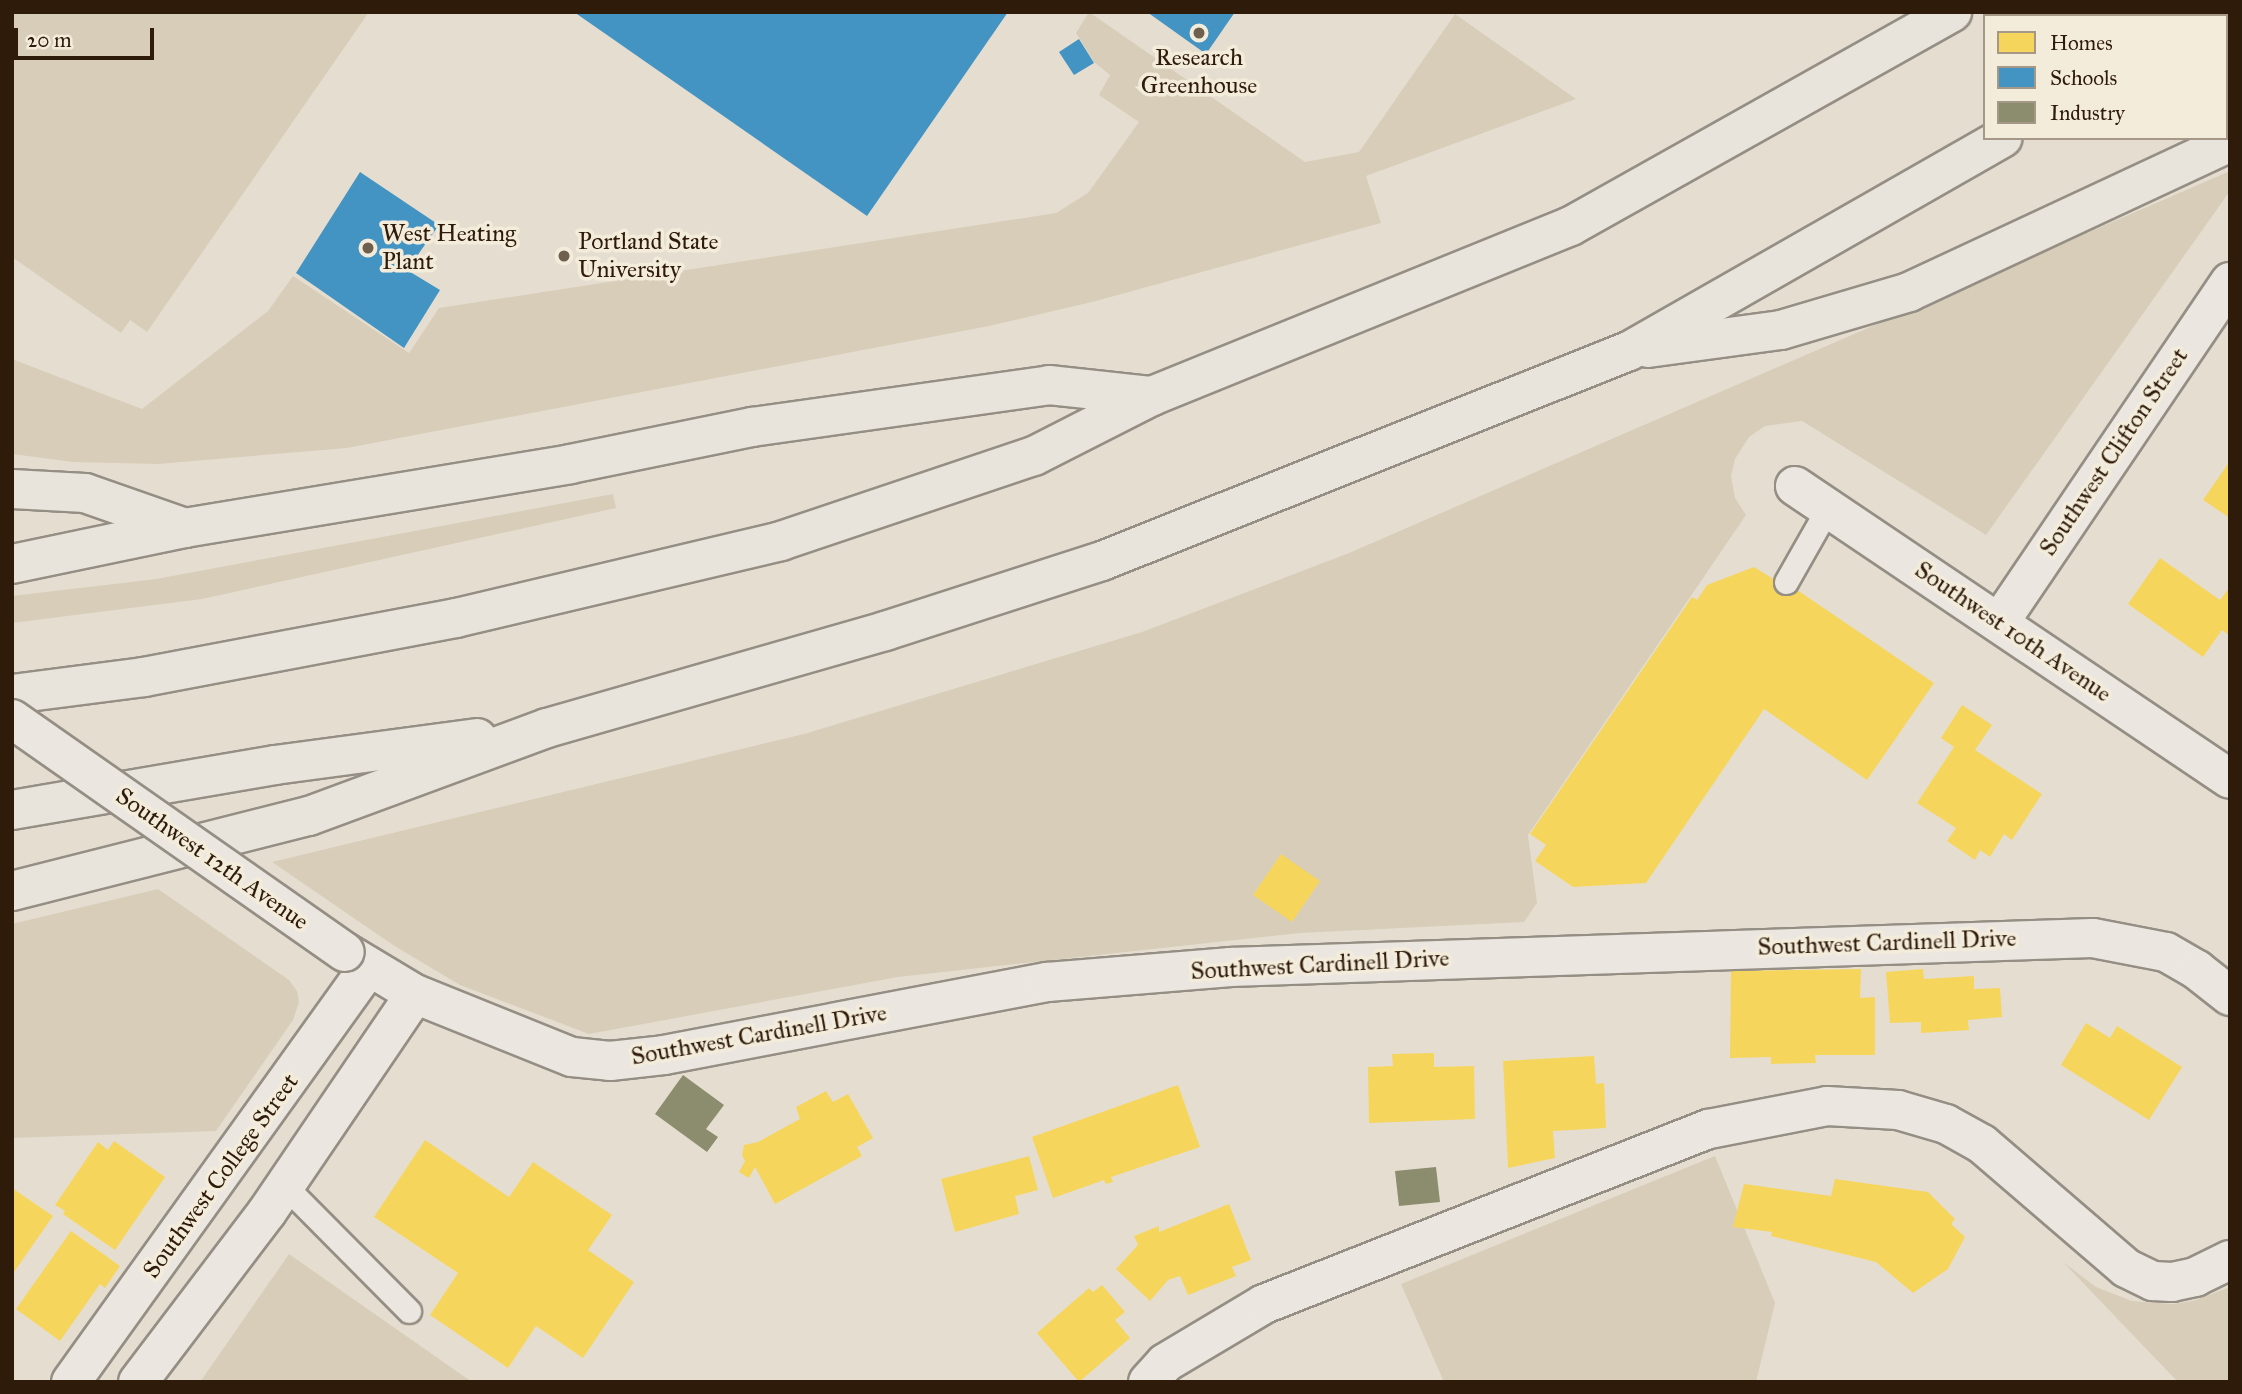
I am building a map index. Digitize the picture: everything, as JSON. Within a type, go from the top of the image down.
[{"type":"highway","points":[[12,694],[145,677],[456,618],[781,541],[1034,456],[1152,396],[1571,226],[1952,12]]},
{"type":"highway","points":[[12,891],[309,816],[547,728],[885,631],[1102,561],[1629,351],[1998,140]]},
{"type":"highway","points":[[1629,351],[1781,330],[1909,292],[2230,142]]},
{"type":"highway","points":[[12,564],[185,528],[570,464],[752,427],[1049,385],[1152,396]]},
{"type":"highway","points":[[12,489],[85,493],[185,528]]},
{"type":"highway","points":[[12,810],[275,765],[547,728]]},
{"type":"street","name":"Southwest Clifton Street","points":[[1999,623],[2230,282]]},
{"type":"street","name":"Southwest 10th Avenue","points":[[1795,486],[2230,779]]},
{"type":"street","name":"Southwest 12th Avenue","points":[[12,719],[357,960],[415,994]]},
{"type":"street","name":"Southwest Cardinell Drive","points":[[415,994],[572,1057],[610,1061],[664,1055],[1048,982],[1230,967],[2093,937],[2165,952],[2197,970],[2229,993]]},
{"type":"street","name":"Southwest College Street","points":[[71,1382],[333,1021],[357,960]]},
{"type":"street","points":[[138,1382],[285,1186],[415,994]]},
{"type":"street","points":[[1148,1382],[1164,1363],[1264,1304],[1709,1129],[1828,1106],[1898,1110],[1946,1124],[1982,1144],[2126,1268],[2153,1281],[2172,1282],[2195,1277],[2230,1260]]},
{"type":"lane","points":[[1786,582],[1828,508]]},
{"type":"lane","points":[[285,1186],[409,1311]]},
{"type":"shaded area","points":[[12,12],[369,12],[147,332],[130,320],[121,333],[12,257]]},
{"type":"shaded area","points":[[1089,12],[1305,162],[1359,152],[1455,14],[1576,99],[1366,176],[1381,223],[1092,302],[989,326],[347,448],[158,464],[73,462],[12,454],[12,359],[142,409],[268,311],[293,276],[409,353],[439,308],[1056,213],[1088,193],[1139,122],[1099,95],[1110,75],[1094,62],[1076,33]]},
{"type":"shaded area","points":[[2230,171],[2230,191],[1986,535],[1802,421],[1765,426],[1749,437],[1735,459],[1731,476],[1735,498],[1746,515],[1528,835],[1537,903],[1524,922],[1300,933],[898,977],[589,1034],[460,985],[393,945],[272,862],[804,734],[1142,632],[1349,553]]},
{"type":"shaded area","points":[[613,494],[616,508],[202,599],[12,623],[12,596],[156,579]]},
{"type":"shaded area","points":[[158,889],[289,980],[297,991],[299,1002],[293,1020],[216,1131],[12,1138],[12,924]]},
{"type":"shaded area","points":[[1715,1156],[1775,1303],[1756,1382],[1444,1382],[1401,1284]]},
{"type":"shaded area","points":[[289,1254],[472,1382],[200,1382]]},
{"type":"shaded area","points":[[2063,1262],[2096,1287],[2132,1301],[2173,1304],[2193,1301],[2230,1287],[2230,1382],[2178,1382]]},
{"type":"building: Homes","points":[[2230,461],[2230,518],[2203,500]]},
{"type":"building: Homes","points":[[2160,558],[2220,600],[2230,587],[2230,636],[2222,630],[2203,657],[2128,604]]},
{"type":"building: Homes","points":[[1754,567],[1778,582],[1781,579],[1934,683],[1867,780],[1764,709],[1646,883],[1573,887],[1535,861],[1546,845],[1530,834],[1692,597],[1697,600],[1707,585]]},
{"type":"building: Homes","points":[[1962,705],[1992,725],[1975,750],[2042,794],[2012,840],[2004,834],[1990,857],[1980,850],[1975,860],[1947,841],[1956,828],[1917,803],[1954,747],[1941,738]]},
{"type":"building: Homes","points":[[1281,854],[1320,881],[1292,922],[1253,895]]},
{"type":"building: Homes","points":[[1861,969],[1860,998],[1875,997],[1875,1055],[1815,1055],[1816,1063],[1771,1064],[1771,1057],[1730,1058],[1731,971]]},
{"type":"building: Homes","points":[[1923,969],[1924,979],[1974,976],[1974,989],[2000,988],[2002,1017],[1968,1020],[1969,1030],[1921,1033],[1921,1022],[1890,1023],[1886,972]]},
{"type":"building: Homes","points":[[2086,1023],[2110,1038],[2117,1026],[2182,1067],[2149,1120],[2061,1065]]},
{"type":"building: Homes","points":[[1434,1053],[1434,1067],[1474,1066],[1475,1119],[1369,1123],[1368,1067],[1393,1066],[1392,1054]]},
{"type":"building: Homes","points":[[1594,1056],[1596,1084],[1604,1083],[1606,1128],[1553,1131],[1555,1158],[1508,1168],[1503,1061]]},
{"type":"building: Homes","points":[[1178,1085],[1200,1147],[1111,1177],[1113,1182],[1106,1184],[1104,1180],[1053,1198],[1032,1137]]},
{"type":"building: Homes","points":[[826,1091],[833,1102],[848,1094],[873,1138],[857,1147],[862,1156],[775,1204],[755,1167],[749,1178],[739,1172],[745,1161],[742,1155],[744,1145],[758,1142],[800,1119],[796,1107]]},
{"type":"building: Homes","points":[[425,1140],[509,1197],[533,1162],[612,1215],[588,1250],[634,1282],[583,1358],[536,1326],[508,1368],[430,1315],[458,1273],[374,1217]]},
{"type":"building: Homes","points":[[114,1141],[165,1177],[115,1250],[63,1214],[65,1211],[55,1205],[98,1142],[108,1150]]},
{"type":"building: Homes","points":[[1029,1156],[1038,1190],[1015,1196],[1019,1214],[955,1232],[941,1179]]},
{"type":"building: Homes","points":[[1835,1179],[1928,1192],[1955,1219],[1951,1224],[1965,1237],[1948,1269],[1913,1293],[1876,1262],[1771,1236],[1772,1232],[1733,1227],[1744,1184],[1831,1196]]},
{"type":"building: Homes","points":[[12,1188],[53,1216],[12,1275]]},
{"type":"building: Homes","points":[[1229,1204],[1251,1260],[1232,1267],[1236,1276],[1188,1295],[1180,1276],[1168,1280],[1150,1301],[1116,1269],[1138,1245],[1134,1236],[1159,1226],[1159,1232]]},
{"type":"building: Homes","points":[[71,1231],[120,1266],[105,1288],[100,1284],[60,1341],[16,1309]]},
{"type":"building: Homes","points":[[1102,1285],[1125,1312],[1115,1320],[1130,1338],[1079,1382],[1037,1333],[1089,1288],[1093,1292]]},
{"type":"building: Schools","points":[[574,12],[1008,12],[867,216]]},
{"type":"building: Schools","name":"Research Greenhouse","points":[[1147,12],[1235,12],[1206,54]]},
{"type":"building: Schools","points":[[1079,39],[1094,63],[1074,75],[1059,52]]},
{"type":"building: Schools","name":"West Heating Plant","points":[[360,172],[439,225],[407,270],[440,290],[404,348],[296,273]]},
{"type":"building: Industry","points":[[683,1075],[724,1105],[706,1129],[718,1137],[707,1152],[655,1114]]},
{"type":"building: Industry","points":[[1436,1167],[1440,1202],[1399,1206],[1395,1171]]},
{"type":"place","name":"Research Greenhouse","points":[[1199,33]]},
{"type":"place","name":"West Heating Plant","points":[[368,248]]},
{"type":"place","name":"Portland State University","points":[[564,256]]}]
